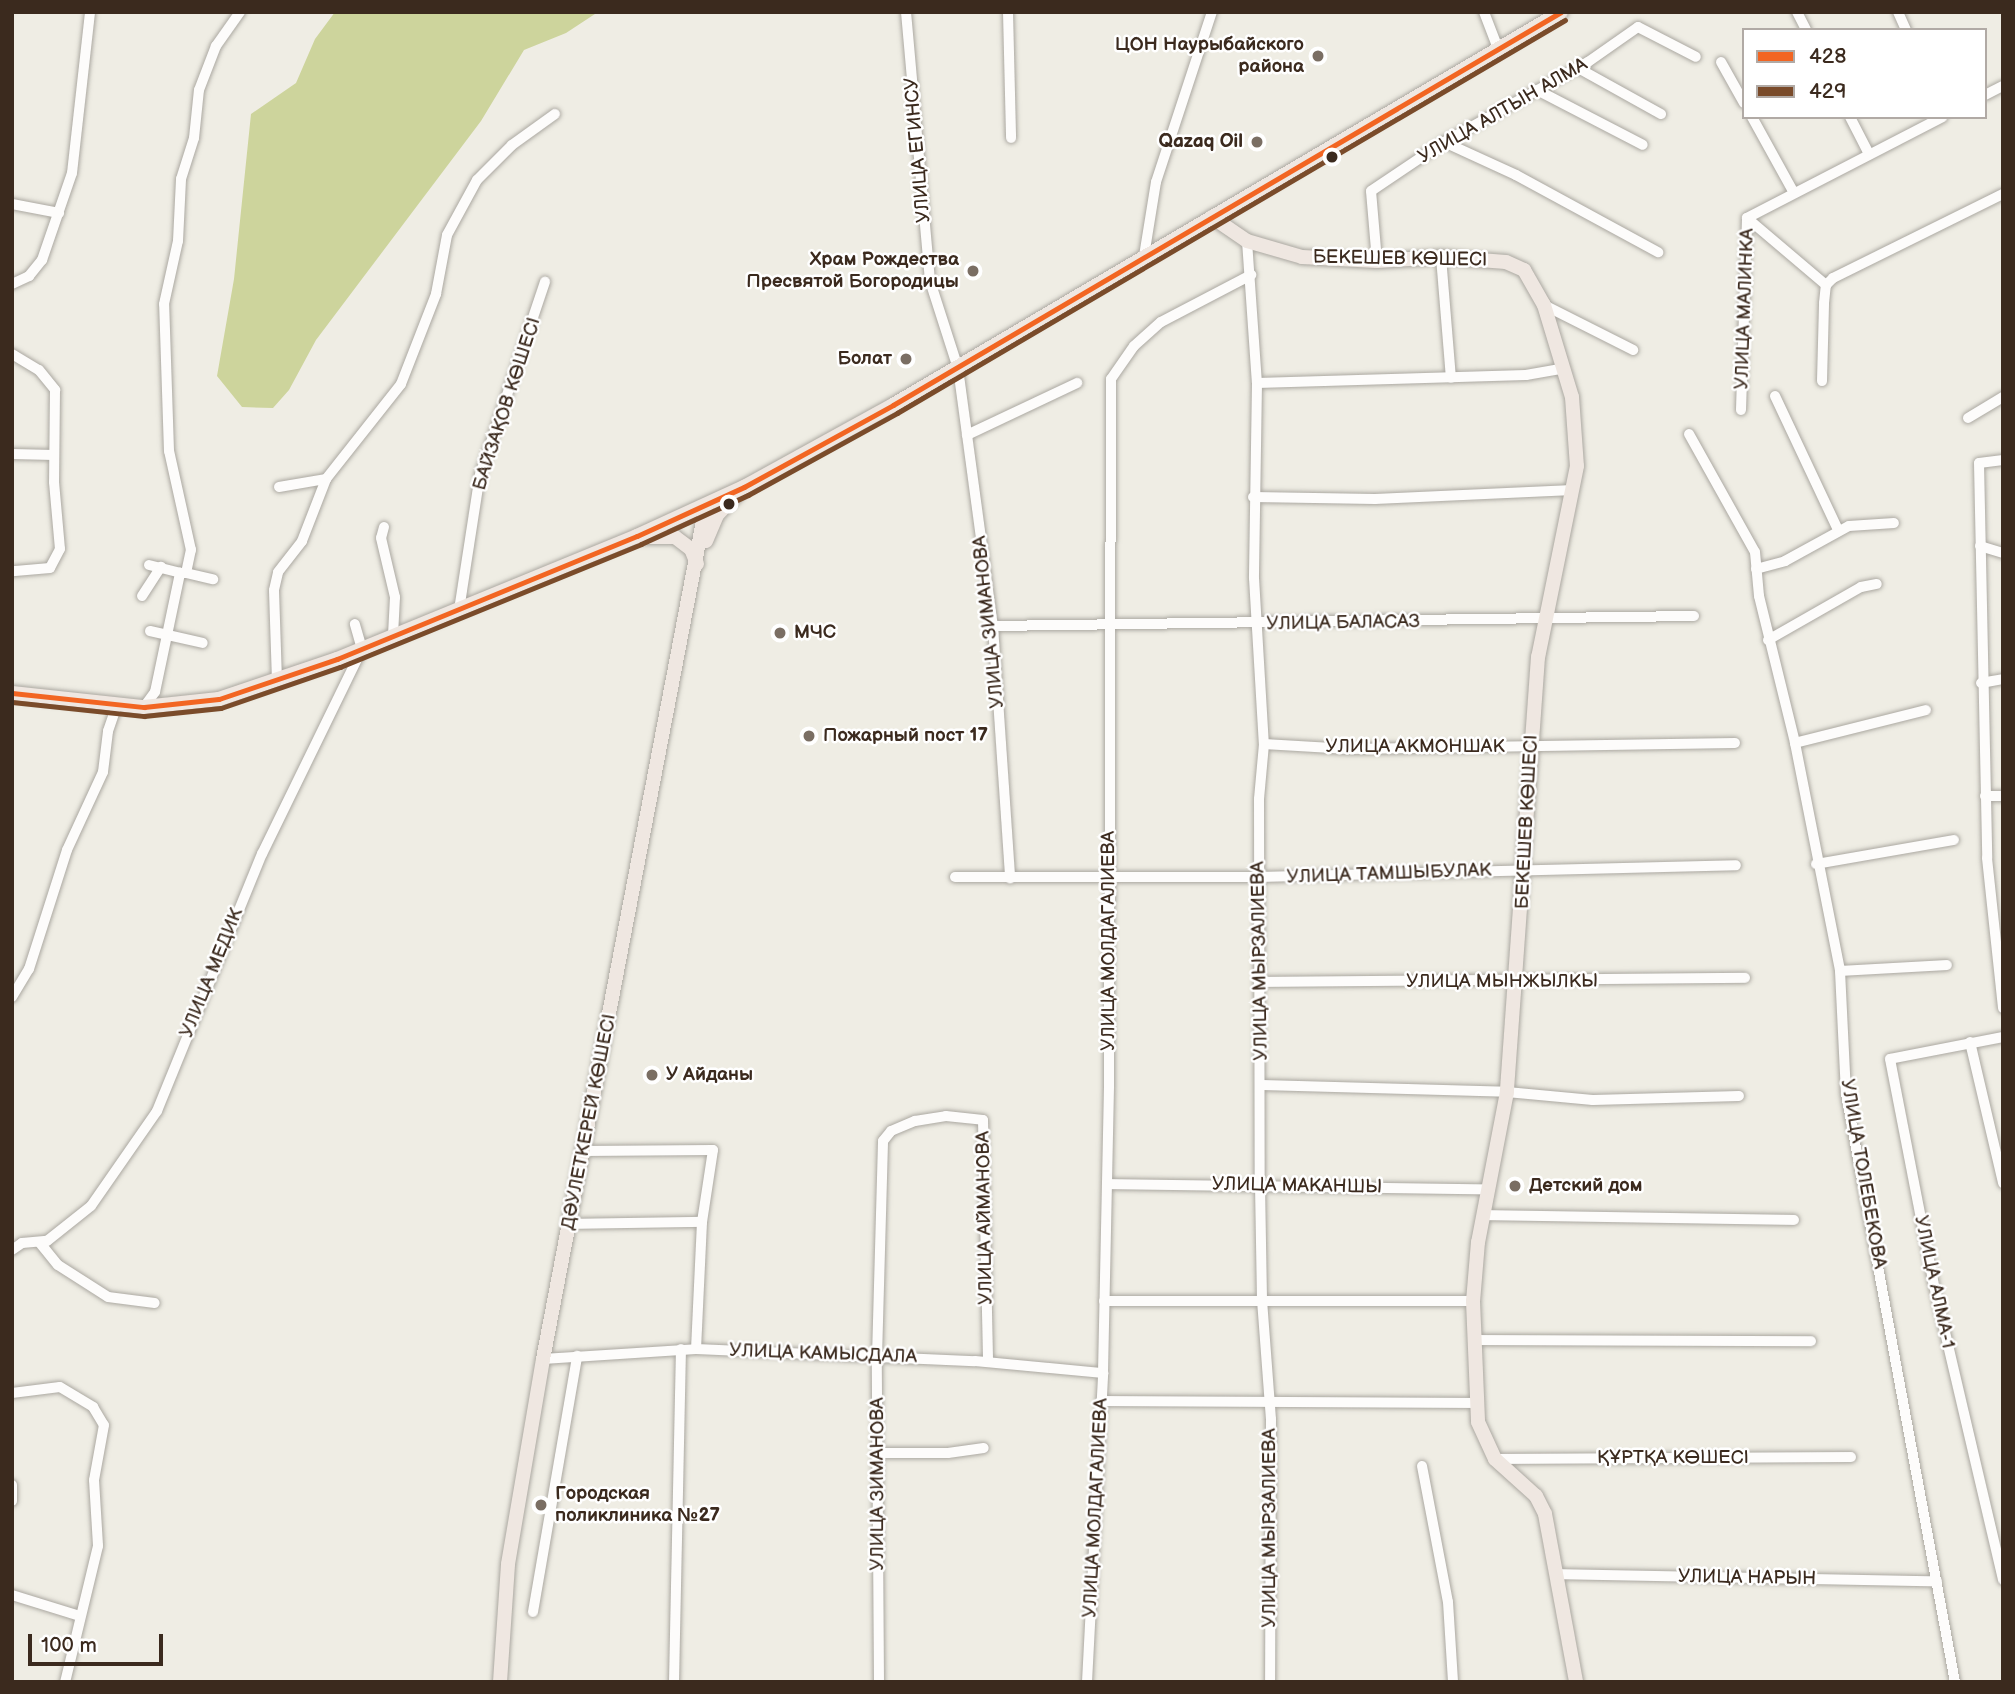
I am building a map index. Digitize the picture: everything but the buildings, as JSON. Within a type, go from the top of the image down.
[{"type":"main road","points":[[12,693],[144,707],[219,699],[277,681],[362,649],[637,537],[744,487],[958,368],[1561,12]]},
{"type":"main road","name":"БЕКЕШЕВ КӨШЕСІ","points":[[1212,216],[1247,241],[1301,257],[1377,261],[1441,257],[1506,262],[1524,270],[1544,305],[1564,368],[1576,421],[1573,490],[1545,617],[1530,746],[1528,870],[1507,1092],[1483,1215],[1473,1301],[1479,1422],[1495,1459],[1536,1496],[1545,1514],[1576,1682]]},
{"type":"main road","points":[[697,565],[717,515],[744,487]]},
{"type":"main road","points":[[697,565],[706,505]]},
{"type":"main road","points":[[637,537],[676,537],[691,549],[697,565]]},
{"type":"main road","name":"ДӘУЛЕТКЕРЕЙ КӨШЕСІ","points":[[500,1682],[508,1564],[543,1359],[697,565]]},
{"type":"street","points":[[12,284],[29,276],[42,260],[78,152],[90,12]]},
{"type":"street","points":[[144,707],[155,692],[191,541],[169,452],[164,304],[178,241],[181,178],[194,138],[199,90],[215,46],[240,12]]},
{"type":"street","name":"УЛИЦА ЕГИНСУ","points":[[905,12],[930,281],[958,368]]},
{"type":"street","points":[[1008,12],[1011,138]]},
{"type":"street","points":[[1144,256],[1156,182],[1212,12]]},
{"type":"street","points":[[1484,12],[1498,48]]},
{"type":"street","points":[[1797,12],[1805,28]]},
{"type":"street","points":[[1898,12],[1905,28]]},
{"type":"street","name":"УЛИЦА АЛТЫН АЛМА","points":[[1377,261],[1371,191],[1444,142],[1578,68],[1637,27],[1696,57]]},
{"type":"street","points":[[1721,62],[1742,99]]},
{"type":"street","points":[[1578,68],[1661,114]]},
{"type":"street","points":[[1987,94],[2003,86]]},
{"type":"street","points":[[1537,90],[1643,145]]},
{"type":"street","points":[[277,681],[276,580],[302,541],[326,479],[401,384],[436,294],[447,235],[477,180],[512,145],[555,114]]},
{"type":"street","points":[[1753,119],[1794,193]]},
{"type":"street","points":[[1851,119],[1869,154]]},
{"type":"street","name":"УЛИЦА МАЛИНКА","points":[[1741,410],[1747,218],[1939,119]]},
{"type":"street","points":[[1444,142],[1516,174],[1658,252]]},
{"type":"street","points":[[1826,285],[2003,194]]},
{"type":"street","points":[[12,204],[59,213]]},
{"type":"street","points":[[1747,218],[1826,285]]},
{"type":"street","name":"УЛИЦА МЫРЗАЛИЕВА","points":[[1247,241],[1258,383],[1254,497],[1256,625],[1264,744],[1258,877],[1262,1085],[1260,1185],[1262,1300],[1268,1405],[1270,1682]]},
{"type":"street","points":[[1441,257],[1451,378]]},
{"type":"street","name":"УЛИЦА МОЛДАГАЛИЕВА","points":[[1087,1682],[1103,1373],[1107,1184],[1111,379],[1134,346],[1161,322],[1251,275]]},
{"type":"street","name":"БАЙЗАҚОВ КӨШЕСІ","points":[[459,610],[480,475],[545,282]]},
{"type":"street","points":[[1822,381],[1826,285]]},
{"type":"street","points":[[1544,305],[1633,350]]},
{"type":"street","points":[[12,354],[39,370],[55,390],[54,455],[59,556],[50,568],[12,571]]},
{"type":"street","name":"УЛИЦА ЗИМАНОВА","points":[[958,368],[993,626],[1010,878]]},
{"type":"street","points":[[1258,383],[1293,379],[1526,375],[1564,368]]},
{"type":"street","points":[[967,435],[1077,383]]},
{"type":"street","points":[[1775,396],[1838,530]]},
{"type":"street","points":[[1968,418],[2003,397]]},
{"type":"street","name":"УЛИЦА ТОЛЕБЕКОВА","points":[[1689,434],[1755,552],[1768,640],[1796,743],[1816,864],[1840,971],[1846,1094],[1955,1682]]},
{"type":"street","points":[[12,454],[54,455]]},
{"type":"street","points":[[2003,460],[1979,463],[1985,796],[2003,1008]]},
{"type":"street","points":[[279,486],[326,479]]},
{"type":"street","points":[[1254,497],[1374,499],[1573,490]]},
{"type":"street","points":[[1756,569],[1785,561],[1838,530],[1894,523]]},
{"type":"street","points":[[384,527],[381,538],[394,597],[393,636]]},
{"type":"street","points":[[1980,546],[2003,553]]},
{"type":"street","points":[[142,596],[155,566],[213,579]]},
{"type":"street","points":[[1768,640],[1861,587],[1877,584]]},
{"type":"street","name":"УЛИЦА БАЛАСАЗ","points":[[993,626],[1109,622],[1256,625],[1694,616]]},
{"type":"street","points":[[355,624],[362,649]]},
{"type":"street","points":[[150,631],[203,643]]},
{"type":"street","name":"УЛИЦА МЕДИК","points":[[12,1250],[22,1243],[40,1243],[63,1231],[91,1206],[157,1111],[268,842],[362,649]]},
{"type":"street","points":[[1981,683],[2003,679]]},
{"type":"street","points":[[12,997],[29,970],[60,870],[103,772],[108,731],[117,705]]},
{"type":"street","points":[[1796,743],[1926,710]]},
{"type":"street","name":"УЛИЦА АКМОНШАК","points":[[1264,744],[1349,749],[1735,743]]},
{"type":"street","points":[[1985,796],[2003,796]]},
{"type":"street","points":[[1816,864],[1954,840]]},
{"type":"street","name":"УЛИЦА ТАМШЫБУЛАК","points":[[955,877],[1258,877],[1736,865]]},
{"type":"street","points":[[1840,971],[1947,965]]},
{"type":"street","name":"УЛИЦА МЫНЖЫЛКЫ","points":[[1259,982],[1518,983],[1745,978]]},
{"type":"street","name":"УЛИЦА АЛМА-1","points":[[2003,1037],[1890,1059],[1933,1281],[2003,1580]]},
{"type":"street","points":[[1970,1042],[2003,1183]]},
{"type":"street","points":[[1262,1085],[1507,1092],[1593,1100],[1739,1096]]},
{"type":"street","name":"УЛИЦА АЙМАНОВА","points":[[879,1287],[884,1136],[923,1119],[983,1119],[988,1362]]},
{"type":"street","points":[[583,1151],[713,1150],[702,1222],[696,1349]]},
{"type":"street","name":"УЛИЦА МАКАНШЫ","points":[[1107,1184],[1488,1189]]},
{"type":"street","points":[[1483,1215],[1794,1220]]},
{"type":"street","points":[[569,1224],[702,1222]]},
{"type":"street","points":[[40,1243],[58,1265],[108,1297],[155,1303]]},
{"type":"street","name":"УЛИЦА ЗИМАНОВА","points":[[879,1287],[879,1682]]},
{"type":"street","points":[[1104,1301],[1473,1301]]},
{"type":"street","points":[[1474,1340],[1811,1341]]},
{"type":"street","points":[[674,1682],[681,1349]]},
{"type":"street","name":"УЛИЦА КАМЫСДАЛА","points":[[543,1359],[696,1349],[988,1362],[1103,1373]]},
{"type":"street","points":[[533,1612],[577,1356]]},
{"type":"street","points":[[12,1393],[61,1387],[100,1414],[103,1440],[94,1480],[98,1546],[65,1682]]},
{"type":"street","points":[[1101,1401],[1268,1405],[1476,1403]]},
{"type":"street","points":[[878,1453],[948,1453],[984,1448]]},
{"type":"street","name":"ҚҰРТҚА КӨШЕСІ","points":[[1495,1459],[1850,1457]]},
{"type":"street","points":[[1422,1466],[1448,1602],[1453,1682]]},
{"type":"street","points":[[12,1485],[12,1501]]},
{"type":"street","name":"УЛИЦА НАРЫН","points":[[1556,1574],[1937,1581]]},
{"type":"street","points":[[12,1595],[80,1616]]},
{"type":"green space","points":[[335,12],[598,12],[566,33],[524,50],[481,121],[316,340],[289,390],[273,408],[242,407],[217,376],[234,279],[251,114],[296,83],[315,39]]},
{"type":"transit line","name":"428","points":[[12,693],[144,707],[219,699],[337,659],[637,536],[744,487],[893,405],[1561,12]]},
{"type":"transit line","name":"429","points":[[12,702],[144,716],[221,708],[340,667],[641,544],[748,495],[897,413],[1565,20]]},
{"type":"place","name":"ЦОН Наурыбайского района","points":[[1318,56]]},
{"type":"place","name":"Qazaq Oil","points":[[1257,142]]},
{"type":"place","name":"Храм Рождества Пресвятой Богородицы","points":[[973,271]]},
{"type":"place","name":"Болат","points":[[906,359]]},
{"type":"place","name":"МЧС","points":[[780,633]]},
{"type":"place","name":"Пожарный пост 17","points":[[809,736]]},
{"type":"place","name":"У Айданы","points":[[652,1075]]},
{"type":"place","name":"Детский дом","points":[[1515,1186]]},
{"type":"place","name":"Городская поликлиника №27","points":[[541,1505]]}]
